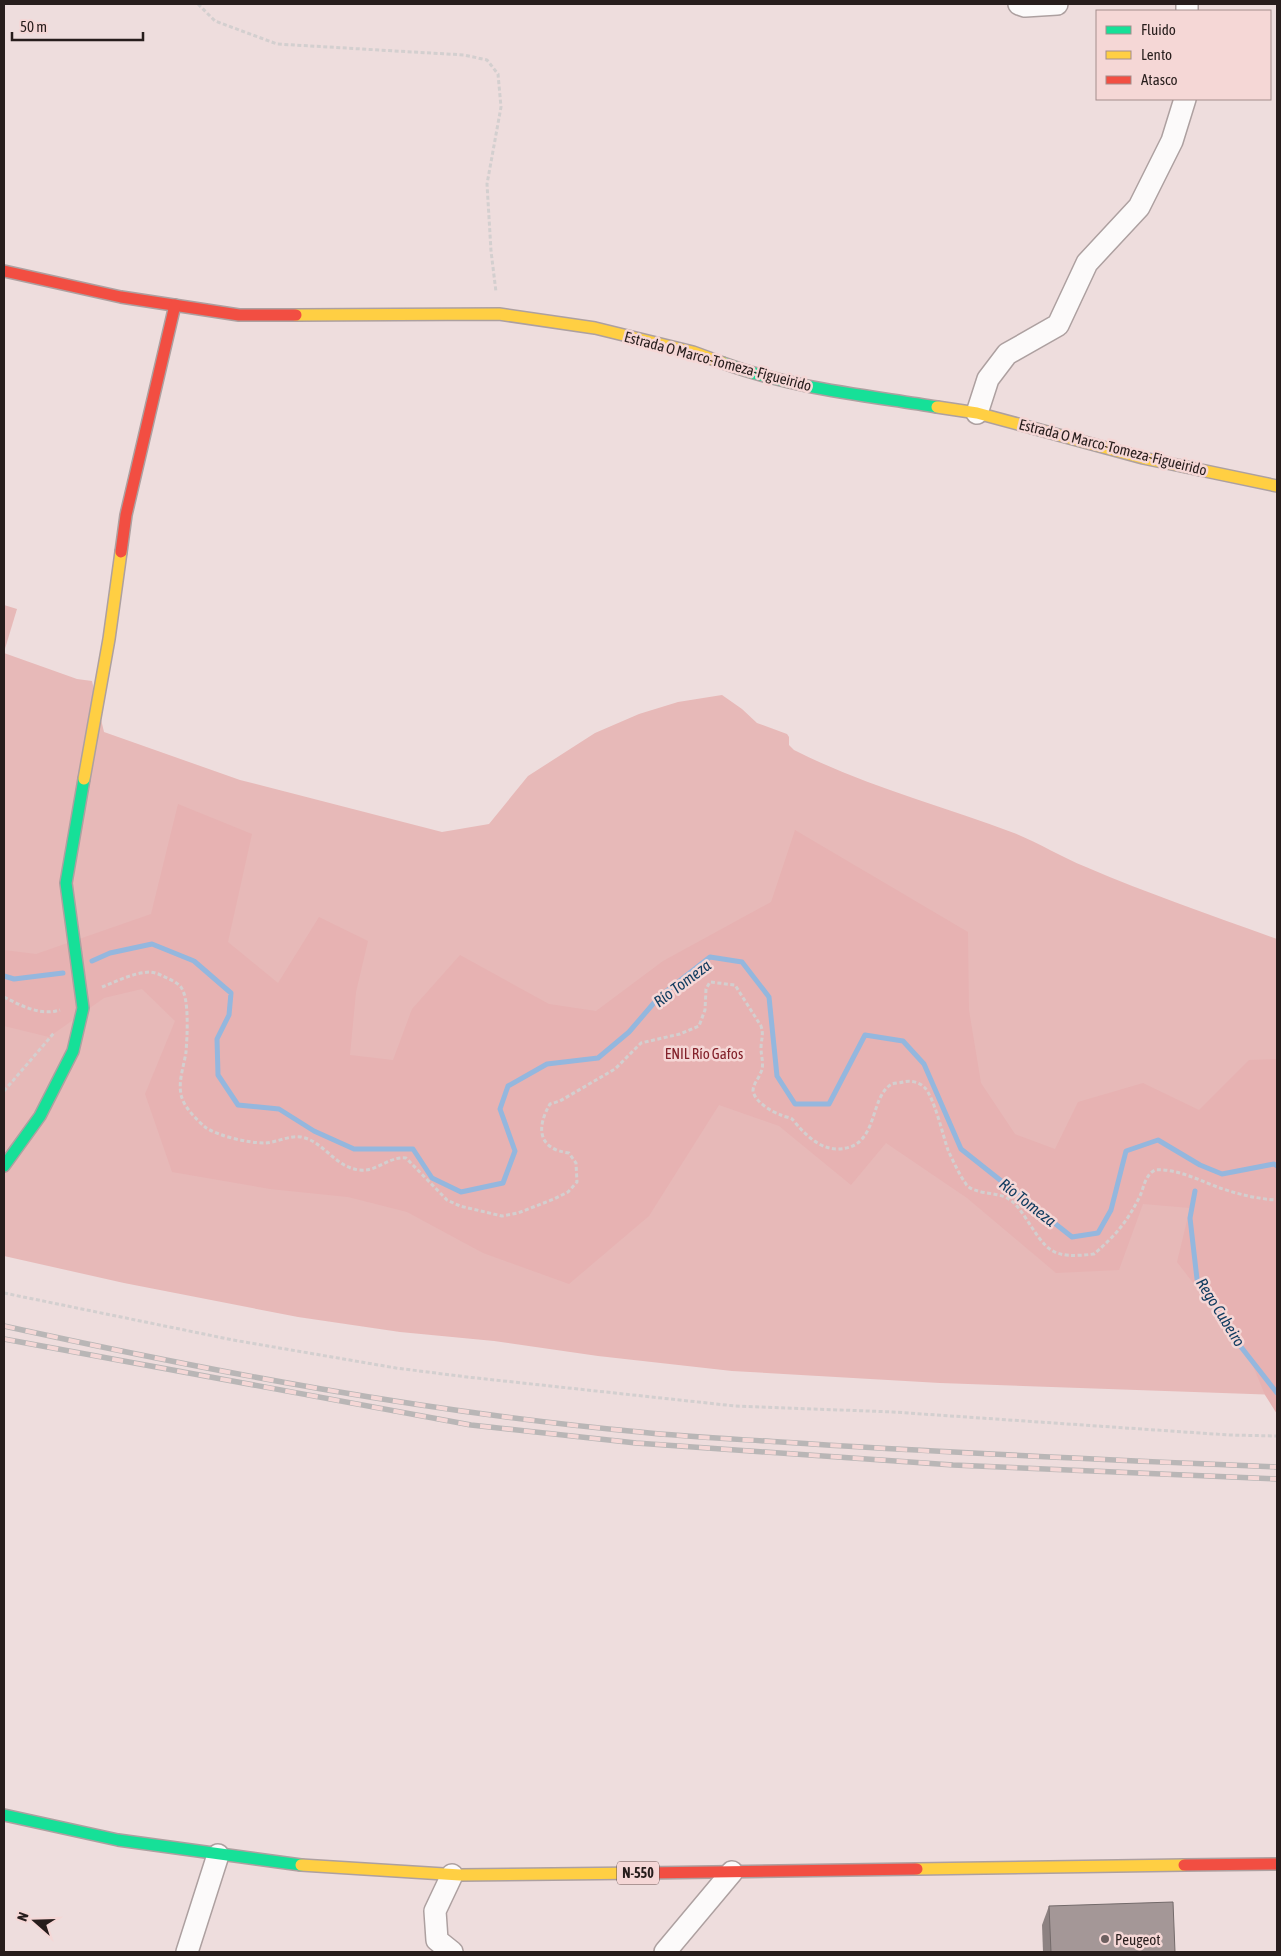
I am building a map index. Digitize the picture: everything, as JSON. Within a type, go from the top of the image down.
[{"type":"main road","name":"Estrada O Marco-Tomeza-Figueirido","points":[[4,270],[121,297],[239,315],[499,314],[595,328],[693,352],[745,371],[797,385],[977,413],[1143,458],[1277,486]]},
{"type":"main road","points":[[4,1166],[40,1116],[73,1051],[83,1008],[66,883],[109,639],[126,515],[175,305]]},
{"type":"main road","name":"N-550","points":[[4,1815],[118,1840],[218,1855],[315,1867],[452,1874],[1277,1864]]},
{"type":"street","points":[[1019,4],[1025,6],[1057,4]]},
{"type":"street","points":[[977,413],[988,379],[1007,354],[1058,325],[1087,263],[1139,207],[1172,141],[1185,100]]},
{"type":"street","points":[[187,1952],[218,1855]]},
{"type":"street","points":[[665,1952],[732,1872]]},
{"type":"street","points":[[452,1874],[435,1911],[437,1940],[452,1952]]},
{"type":"path","points":[[198,4],[216,21],[277,44],[464,55],[487,60],[498,74],[501,108],[487,184],[491,251],[499,314]]},
{"type":"path","points":[[4,997],[38,1011],[49,1013],[61,1010],[81,995],[121,979],[150,972],[159,974],[180,986],[186,997],[188,1036],[180,1087],[182,1098],[194,1117],[207,1129],[239,1140],[264,1143],[300,1137],[316,1142],[322,1149],[347,1167],[359,1170],[371,1170],[399,1158],[406,1158],[447,1200],[460,1206],[502,1216],[518,1213],[554,1199],[568,1192],[577,1182],[576,1163],[569,1153],[557,1151],[546,1144],[542,1136],[544,1115],[550,1104],[560,1102],[615,1069],[641,1043],[680,1034],[699,1026],[705,1010],[706,989],[710,982],[736,985],[761,1026],[764,1034],[761,1048],[763,1063],[761,1074],[755,1082],[753,1092],[763,1105],[776,1114],[792,1119],[815,1142],[825,1148],[844,1149],[853,1146],[865,1135],[874,1119],[881,1097],[892,1084],[908,1081],[918,1082],[926,1088],[939,1117],[948,1150],[967,1186],[972,1190],[988,1192],[1011,1200],[1020,1209],[1039,1240],[1049,1250],[1058,1255],[1094,1254],[1108,1242],[1127,1220],[1148,1176],[1155,1170],[1169,1170],[1226,1190],[1255,1198],[1277,1200]]},
{"type":"path","points":[[4,1090],[56,1031]]},
{"type":"path","points":[[4,1293],[233,1340],[396,1368],[467,1377],[735,1406],[893,1412],[1229,1435],[1277,1436]]},
{"type":"green space","points":[[4,605],[17,609],[4,652]]},
{"type":"green space","name":"ENIL Río Gafos","points":[[4,653],[77,679],[92,681],[104,732],[240,780],[442,832],[489,824],[528,776],[595,733],[639,714],[678,702],[722,695],[742,709],[757,723],[787,734],[789,745],[794,750],[821,763],[875,785],[1014,833],[1110,877],[1277,939],[1277,1395],[940,1383],[732,1371],[598,1356],[494,1341],[400,1332],[298,1317],[124,1283],[4,1256]]},
{"type":"green space","points":[[178,804],[252,834],[228,942],[278,983],[319,917],[368,941],[356,992],[350,1055],[393,1060],[412,1009],[460,955],[549,1004],[596,1011],[663,961],[771,902],[795,830],[968,932],[969,1010],[981,1083],[1015,1134],[1055,1149],[1078,1102],[1143,1083],[1199,1110],[1249,1060],[1277,1059],[1277,1414],[1265,1395],[1249,1356],[1177,1262],[1190,1208],[1143,1204],[1119,1270],[1056,1273],[967,1198],[886,1143],[851,1185],[779,1126],[719,1105],[649,1216],[569,1284],[483,1253],[407,1212],[348,1197],[270,1189],[172,1172],[145,1094],[175,1021],[142,989],[104,998],[49,1037],[4,1026],[4,950],[36,954],[151,914]]},
{"type":"building","points":[[1173,1902],[1175,1952],[1051,1952],[1049,1906]]},
{"type":"waterway","name":"Río Tomeza","points":[[92,961],[110,953],[152,944],[194,961],[231,993],[229,1015],[217,1039],[218,1075],[238,1105],[279,1109],[314,1131],[354,1149],[413,1149],[432,1178],[461,1192],[503,1183],[515,1151],[500,1109],[508,1086],[547,1064],[598,1058],[629,1032],[659,997],[710,957],[742,962],[769,997],[777,1076],[795,1104],[829,1104],[865,1035],[903,1041],[924,1064],[961,1149],[1072,1237],[1098,1233],[1111,1210],[1126,1151],[1158,1140],[1200,1165],[1222,1174],[1274,1164],[1277,1166]]},
{"type":"waterway","name":"Río Tomeza","points":[[4,976],[14,979],[63,973]]},
{"type":"waterway","name":"Rego Cubeiro","points":[[1195,1191],[1190,1218],[1197,1279],[1227,1329],[1277,1393]]},
{"type":"railway","points":[[4,1326],[320,1389],[560,1424],[675,1435],[843,1446],[1277,1467]]},
{"type":"railway","points":[[4,1339],[471,1425],[636,1443],[953,1465],[1277,1479]]},
{"type":"traffic: fast","points":[[723,363],[749,372],[801,385],[937,407]]},
{"type":"traffic: fast","points":[[4,1166],[40,1116],[73,1051],[83,1008],[66,883],[84,779]]},
{"type":"traffic: fast","points":[[4,1815],[118,1840],[301,1865]]},
{"type":"traffic: slow","points":[[296,315],[499,314],[595,328],[693,352],[723,363]]},
{"type":"traffic: slow","points":[[937,407],[977,413],[1143,458],[1277,486]]},
{"type":"traffic: slow","points":[[84,779],[109,639],[121,552]]},
{"type":"traffic: slow","points":[[301,1865],[460,1875],[644,1873]]},
{"type":"traffic: slow","points":[[917,1869],[1184,1865]]},
{"type":"traffic: jam","points":[[4,271],[121,297],[239,315],[296,315]]},
{"type":"traffic: jam","points":[[121,552],[126,515],[175,305]]},
{"type":"traffic: jam","points":[[1184,1865],[1277,1864]]},
{"type":"traffic: jam","points":[[644,1873],[917,1869]]},
{"type":"place","name":"Peugeot","points":[[1105,1939]]}]
